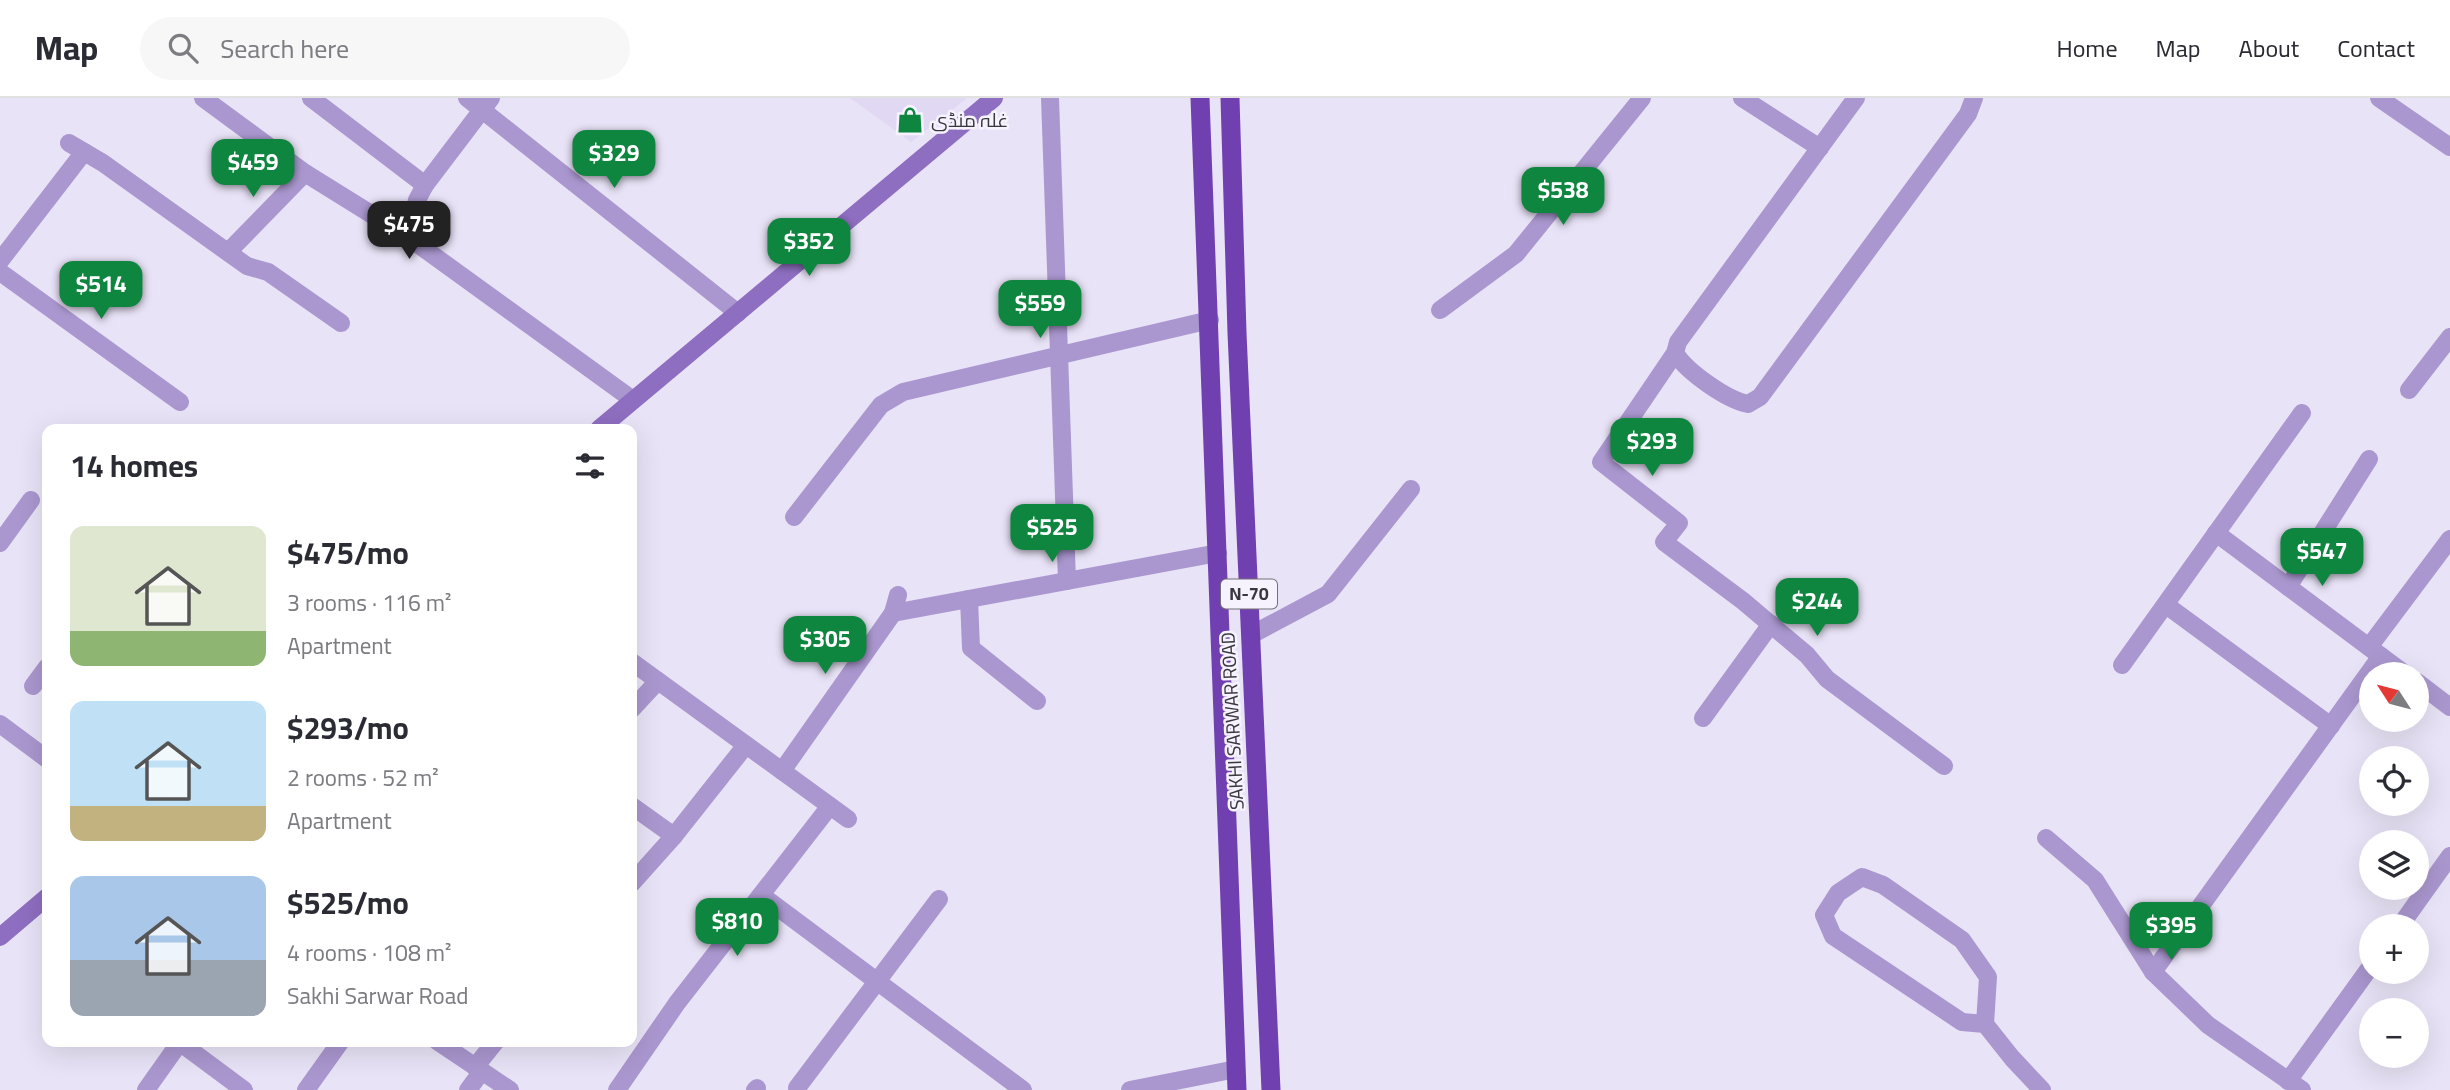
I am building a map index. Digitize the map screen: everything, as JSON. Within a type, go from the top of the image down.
[{"type":"highway","name":"SAKHI SARWAR ROAD","points":[[1200,98],[1237,1090]]},
{"type":"highway","name":"SAKHI SARWAR ROAD","points":[[1230,98],[1237,333],[1271,1090]]},
{"type":"main road","points":[[605,424],[994,98]]},
{"type":"main road","points":[[0,937],[42,901]]},
{"type":"street","points":[[203,98],[305,173],[408,237],[633,400]]},
{"type":"street","points":[[311,98],[425,185]]},
{"type":"street","points":[[467,98],[487,104],[738,313]]},
{"type":"street","points":[[1050,98],[1067,581]]},
{"type":"street","points":[[1440,310],[1516,254],[1642,98]]},
{"type":"street","points":[[1742,98],[1820,148]]},
{"type":"street","points":[[1856,98],[1678,342],[1675,353],[1601,462],[1679,523],[1664,542],[1771,624],[1807,655],[1827,679],[1944,766]]},
{"type":"street","points":[[1675,353],[1682,362],[1734,402],[1748,404],[1760,397],[1968,114],[1974,98]]},
{"type":"street","points":[[2379,98],[2450,147]]},
{"type":"street","points":[[408,237],[417,200],[425,185],[487,104]]},
{"type":"street","points":[[0,261],[76,147],[103,163],[247,266],[268,272],[341,323]]},
{"type":"street","points":[[228,252],[305,173]]},
{"type":"street","points":[[0,272],[180,402]]},
{"type":"street","points":[[794,517],[881,405],[902,392],[1209,320]]},
{"type":"street","points":[[2409,390],[2450,337]]},
{"type":"street","points":[[2122,664],[2302,413]]},
{"type":"street","points":[[2288,587],[2368,459]]},
{"type":"street","points":[[1251,635],[1328,594],[1411,489]]},
{"type":"street","points":[[0,543],[31,500]]},
{"type":"street","points":[[2216,533],[2389,662]]},
{"type":"street","points":[[2153,972],[2330,726],[2375,651],[2450,539]]},
{"type":"street","points":[[893,613],[1218,553]]},
{"type":"street","points":[[782,771],[893,613],[898,595]]},
{"type":"street","points":[[969,599],[971,648],[1037,701]]},
{"type":"street","points":[[2166,605],[2330,726]]},
{"type":"street","points":[[1703,718],[1771,624]]},
{"type":"street","points":[[637,666],[848,819]]},
{"type":"street","points":[[33,687],[42,674]]},
{"type":"street","points":[[637,704],[658,681]]},
{"type":"street","points":[[2429,691],[2450,707]]},
{"type":"street","points":[[2,730],[42,756]]},
{"type":"street","points":[[637,877],[747,745]]},
{"type":"street","points":[[617,1090],[677,1003],[831,806]]},
{"type":"street","points":[[637,810],[674,836]]},
{"type":"street","points":[[2046,838],[2095,880],[2153,972],[2208,1025],[2295,1085],[2360,984]]},
{"type":"street","points":[[2409,914],[2450,856]]},
{"type":"street","points":[[1985,1024],[1962,1022],[1833,936],[1824,915],[1838,893],[1862,877],[1883,885],[1962,940],[1988,977],[1985,1024],[2042,1090]]},
{"type":"street","points":[[761,895],[1023,1090]]},
{"type":"street","points":[[797,1088],[939,899]]},
{"type":"street","points":[[146,1090],[176,1047]]},
{"type":"street","points":[[186,1047],[244,1090]]},
{"type":"street","points":[[306,1090],[337,1047]]},
{"type":"street","points":[[446,1047],[510,1090]]},
{"type":"street","points":[[468,1090],[492,1047]]},
{"type":"street","points":[[1130,1090],[1236,1069]]},
{"type":"shaded area","name":"غلہ منڈی","points":[[850,98],[967,98],[911,142]]},
{"type":"place","name":"غلہ منڈی","points":[[910,120]]}]
